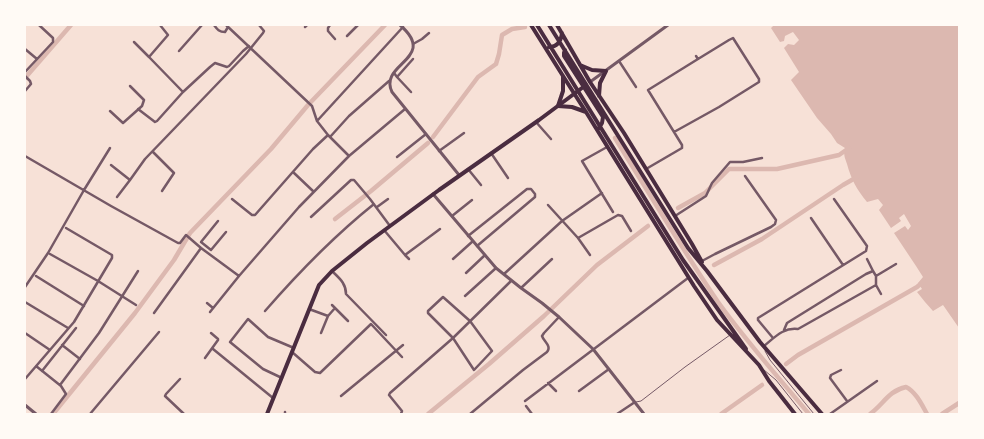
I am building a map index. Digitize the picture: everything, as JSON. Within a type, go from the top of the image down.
[{"type":"main road","points":[[531,25],[688,278],[713,314],[750,355],[795,414]]},
{"type":"main road","points":[[537,25],[667,234],[750,355]]},
{"type":"main road","points":[[549,25],[688,248],[762,344],[822,414]]},
{"type":"main road","points":[[557,25],[707,271]]},
{"type":"main road","points":[[544,46],[554,47],[559,43],[562,33]]},
{"type":"main road","points":[[568,43],[564,56],[602,117],[602,123],[598,131]]},
{"type":"main road","points":[[580,65],[592,70],[606,71],[600,83],[599,96]]},
{"type":"main road","points":[[558,106],[563,90],[562,76]]},
{"type":"main road","points":[[267,414],[319,285],[332,271],[433,194],[590,82]]},
{"type":"main road","points":[[558,106],[572,107],[586,112]]},
{"type":"main road","points":[[607,146],[609,136],[614,133],[624,133]]},
{"type":"street","points":[[25,72],[53,38],[39,25]]},
{"type":"street","points":[[149,57],[168,35],[160,25]]},
{"type":"street","points":[[179,51],[202,25]]},
{"type":"street","points":[[214,25],[222,32],[225,32],[227,26],[308,102],[312,106],[317,121],[349,156]]},
{"type":"street","points":[[117,197],[145,160],[264,31],[259,25]]},
{"type":"street","points":[[330,25],[328,32],[334,39]]},
{"type":"street","points":[[348,36],[358,25]]},
{"type":"street","points":[[590,82],[668,25]]},
{"type":"street","points":[[232,199],[253,215],[313,149],[389,81],[412,52],[412,39],[402,26],[317,121]]},
{"type":"street","points":[[413,44],[429,33]]},
{"type":"street","points":[[646,169],[682,148],[682,145],[648,90],[697,58],[733,38],[759,82],[674,132]]},
{"type":"street","points":[[134,42],[183,92]]},
{"type":"street","points":[[138,109],[155,122],[158,121],[183,92],[213,64],[229,66],[243,51],[250,47]]},
{"type":"street","points":[[25,49],[37,59]]},
{"type":"street","points":[[397,77],[413,59]]},
{"type":"street","points":[[618,61],[636,86]]},
{"type":"street","points":[[394,73],[411,92]]},
{"type":"street","points":[[25,76],[31,84],[25,91]]},
{"type":"street","points":[[389,81],[392,92],[459,176]]},
{"type":"street","points":[[110,111],[123,123],[142,106],[144,100],[130,86]]},
{"type":"street","points":[[210,312],[239,276],[314,192],[349,156],[406,109]]},
{"type":"street","points":[[536,122],[552,139]]},
{"type":"street","points":[[439,150],[464,133]]},
{"type":"street","points":[[398,157],[426,134]]},
{"type":"street","points":[[607,146],[582,161],[613,212]]},
{"type":"street","points":[[25,287],[110,148]]},
{"type":"street","points":[[153,152],[174,172],[162,191]]},
{"type":"street","points":[[491,153],[508,178]]},
{"type":"street","points":[[25,156],[178,243],[186,235],[210,252]]},
{"type":"street","points":[[675,216],[706,196],[714,180],[730,162],[743,162],[762,158]]},
{"type":"street","points":[[111,165],[130,180]]},
{"type":"street","points":[[468,169],[481,185]]},
{"type":"street","points":[[292,172],[314,192]]},
{"type":"street","points":[[702,262],[775,224],[776,220],[745,176]]},
{"type":"street","points":[[312,216],[352,180],[366,193],[390,226]]},
{"type":"street","points":[[468,236],[527,189],[531,189],[535,197],[477,246]]},
{"type":"street","points":[[504,274],[562,221],[602,193]]},
{"type":"street","points":[[433,194],[496,268],[559,317],[593,348],[644,414]]},
{"type":"street","points":[[265,311],[310,261],[354,220],[388,199]]},
{"type":"street","points":[[773,338],[758,318],[867,249],[867,246],[834,199]]},
{"type":"street","points":[[452,217],[472,200]]},
{"type":"street","points":[[548,205],[590,254]]},
{"type":"street","points":[[578,238],[618,215],[622,216],[631,231]]},
{"type":"street","points":[[811,218],[843,265]]},
{"type":"street","points":[[218,221],[201,242],[239,276]]},
{"type":"street","points":[[25,380],[84,306],[112,258],[112,255],[66,228]]},
{"type":"street","points":[[405,255],[440,229]]},
{"type":"street","points":[[384,230],[409,260]]},
{"type":"street","points":[[210,252],[226,232]]},
{"type":"street","points":[[453,259],[473,241]]},
{"type":"street","points":[[154,313],[202,248]]},
{"type":"street","points":[[50,254],[136,305]]},
{"type":"street","points":[[466,273],[486,255]]},
{"type":"street","points":[[521,288],[552,259]]},
{"type":"street","points":[[867,259],[876,276],[876,285],[881,294]]},
{"type":"street","points":[[876,276],[896,264]]},
{"type":"street","points":[[465,296],[496,268]]},
{"type":"street","points":[[60,385],[99,333],[138,271]]},
{"type":"street","points":[[332,271],[343,282],[346,294],[386,335]]},
{"type":"street","points":[[784,330],[786,323],[873,271]]},
{"type":"street","points":[[36,276],[84,306]]},
{"type":"street","points":[[525,401],[688,278]]},
{"type":"street","points":[[401,414],[402,411],[390,393],[453,338],[511,280]]},
{"type":"street","points":[[762,344],[784,330],[798,329],[876,285]]},
{"type":"street","points":[[442,298],[445,298],[470,321],[492,351],[474,370],[453,338],[429,315],[428,311],[442,298]]},
{"type":"street","points":[[25,302],[68,328]]},
{"type":"street","points":[[207,303],[214,308]]},
{"type":"street","points":[[332,305],[348,320]]},
{"type":"street","points":[[309,308],[328,316]]},
{"type":"street","points":[[321,333],[328,316],[335,308]]},
{"type":"street","points":[[470,414],[549,350],[542,336],[559,317]]},
{"type":"street","points":[[282,378],[263,369],[230,342],[248,319],[268,336],[293,350],[315,372],[320,372],[371,324],[402,356]]},
{"type":"street","points":[[42,371],[76,328]]},
{"type":"street","points":[[90,414],[159,332]]},
{"type":"street","points":[[25,333],[50,350]]},
{"type":"street","points":[[205,358],[218,342],[218,339],[211,334]]},
{"type":"street","points":[[62,345],[80,359]]},
{"type":"street","points":[[341,396],[404,345]]},
{"type":"street","points":[[213,349],[274,399]]},
{"type":"street","points":[[36,366],[60,385],[66,394],[51,414]]},
{"type":"street","points":[[578,391],[608,369]]},
{"type":"street","points":[[841,370],[830,378],[847,401]]},
{"type":"street","points":[[180,379],[166,396],[184,414]]},
{"type":"street","points":[[830,414],[876,381]]},
{"type":"street","points":[[548,382],[556,391]]},
{"type":"street","points":[[618,414],[635,402]]},
{"type":"street","points":[[25,405],[36,414]]},
{"type":"street","points":[[526,406],[532,414]]},
{"type":"lane","points":[[635,402],[641,401],[730,335]]},
{"type":"lane","points":[[762,344],[770,360],[814,414]]},
{"type":"lane","points":[[758,365],[776,380],[803,414]]},
{"type":"shaded area","points":[[774,25],[959,25],[959,328],[943,305],[933,311],[917,292],[922,289],[918,283],[923,277],[894,233],[905,226],[908,230],[911,226],[904,214],[899,218],[901,221],[891,228],[879,210],[883,205],[878,199],[867,202],[860,193],[852,179],[844,156],[845,148],[837,143],[817,118],[791,80],[799,72],[784,48],[788,44],[794,45],[799,40],[793,32],[785,36],[784,41],[780,42],[771,28]]},
{"type":"waterway","points":[[25,78],[71,25]]},
{"type":"waterway","points":[[53,414],[135,313],[174,260],[190,233],[271,149],[308,105],[385,25]]},
{"type":"waterway","points":[[433,137],[478,77],[496,64],[502,35],[512,29],[525,27]]},
{"type":"waterway","points":[[615,138],[718,302],[751,345],[809,414]]},
{"type":"waterway","points":[[335,219],[428,143]]},
{"type":"waterway","points":[[678,208],[705,193],[729,169],[777,169],[839,155],[849,148]]},
{"type":"waterway","points":[[714,265],[762,239],[857,177]]},
{"type":"waterway","points":[[428,414],[544,316],[597,265],[648,226]]},
{"type":"waterway","points":[[786,364],[798,355],[917,287],[924,281]]},
{"type":"waterway","points":[[721,414],[762,385]]},
{"type":"waterway","points":[[870,414],[890,395],[906,387],[916,395],[927,414]]},
{"type":"waterway","points":[[942,414],[959,403]]}]
